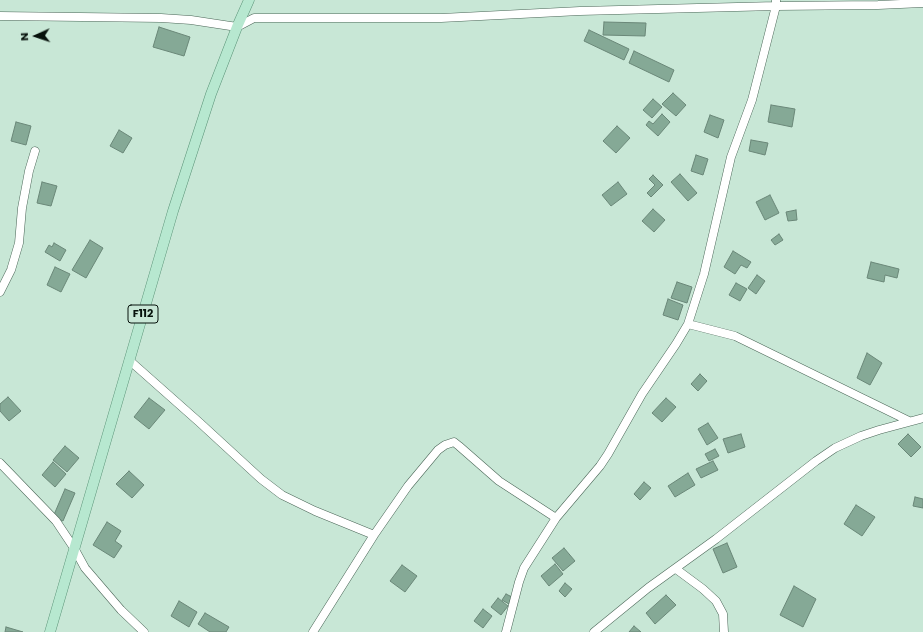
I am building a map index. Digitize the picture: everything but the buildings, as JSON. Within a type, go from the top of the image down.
[{"type":"main road","name":"F112","points":[[50,632],[173,210],[211,94],[249,0]]},
{"type":"street","points":[[506,632],[524,568],[556,518],[600,466],[642,394],[688,324],[704,274],[731,157],[752,100],[776,3]]},
{"type":"street","points":[[0,16],[161,18],[191,20],[237,27],[254,18],[441,18],[776,3],[878,5],[923,3]]},
{"type":"street","points":[[0,292],[11,270],[19,243],[22,208],[29,171],[35,152]]},
{"type":"street","points":[[688,324],[735,336],[909,422]]},
{"type":"street","points":[[129,360],[260,479],[282,495],[315,511],[374,535]]},
{"type":"street","points":[[594,632],[648,588],[676,569],[835,448],[878,430],[923,418]]},
{"type":"street","points":[[312,632],[374,535],[408,486],[438,450],[449,443],[454,442],[499,481],[556,518]]},
{"type":"street","points":[[0,463],[56,521],[85,568],[121,610],[144,632]]},
{"type":"street","points":[[676,569],[703,589],[716,601],[723,614],[724,632]]}]
